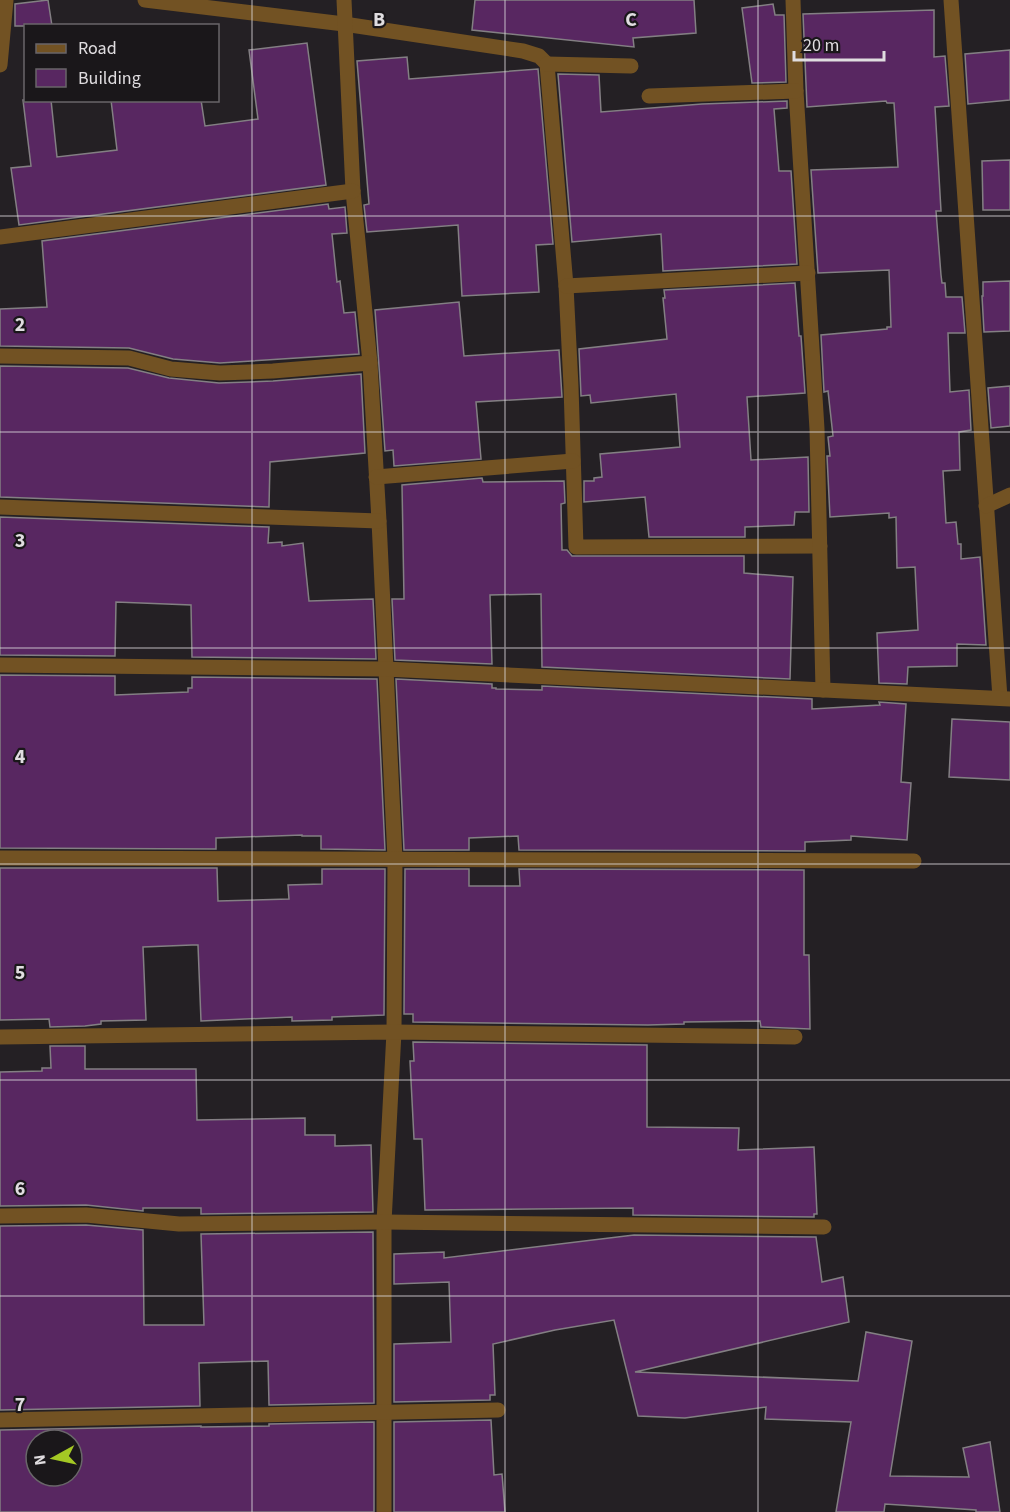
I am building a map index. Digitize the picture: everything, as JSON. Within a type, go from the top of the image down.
[{"type":"street","points":[[0,65],[6,0]]},
{"type":"street","points":[[145,0],[344,24],[524,51],[539,56],[548,64],[631,66]]},
{"type":"street","points":[[344,0],[353,191],[370,363],[395,859],[393,1032],[384,1222],[384,1512]]},
{"type":"street","points":[[793,0],[796,91],[817,429],[823,690]]},
{"type":"street","points":[[0,665],[385,669],[1005,699],[986,506],[951,0]]},
{"type":"street","points":[[548,64],[566,286],[576,547],[820,546]]},
{"type":"street","points":[[649,96],[796,91]]},
{"type":"street","points":[[0,237],[353,191]]},
{"type":"street","points":[[566,286],[808,273]]},
{"type":"street","points":[[0,356],[129,358],[171,369],[220,373],[370,363]]},
{"type":"street","points":[[376,477],[573,461]]},
{"type":"street","points":[[986,506],[1010,495]]},
{"type":"street","points":[[0,507],[379,521]]},
{"type":"street","points":[[0,858],[914,861]]},
{"type":"street","points":[[0,1038],[393,1032],[795,1037]]},
{"type":"street","points":[[0,1216],[86,1215],[178,1224],[384,1222],[824,1227]]},
{"type":"street","points":[[0,1420],[498,1410]]},
{"type":"building","points":[[48,0],[52,24],[15,26],[15,4]]},
{"type":"building","points":[[475,0],[694,0],[696,33],[633,38],[634,47],[472,30]]},
{"type":"building","points":[[773,4],[775,15],[784,15],[786,82],[752,83],[742,8]]},
{"type":"building","points":[[934,10],[934,57],[945,56],[949,106],[935,107],[941,211],[936,211],[941,275],[942,283],[945,283],[946,297],[962,297],[965,333],[948,333],[950,392],[969,390],[971,430],[959,432],[960,470],[943,471],[946,523],[956,522],[958,544],[961,544],[961,559],[980,557],[986,645],[957,644],[957,666],[908,667],[907,684],[879,683],[877,633],[918,630],[915,567],[897,568],[896,517],[889,518],[889,513],[830,517],[827,456],[830,456],[828,437],[833,436],[828,391],[824,392],[821,335],[891,327],[889,270],[818,273],[811,170],[898,167],[894,103],[886,101],[807,107],[803,14]]},
{"type":"building","points":[[307,43],[326,185],[19,225],[11,168],[31,166],[23,100],[24,102],[51,102],[57,157],[117,150],[111,102],[201,102],[205,126],[258,119],[249,50]]},
{"type":"building","points":[[1010,50],[1010,100],[968,104],[965,54]]},
{"type":"building","points":[[407,57],[409,79],[538,69],[553,244],[536,245],[539,292],[462,296],[458,225],[367,232],[364,205],[369,204],[357,61]]},
{"type":"building","points":[[558,74],[599,75],[601,112],[702,104],[787,101],[787,108],[774,109],[779,171],[791,171],[797,264],[663,271],[661,234],[572,242]]},
{"type":"building","points":[[1010,160],[1010,210],[983,210],[982,161]]},
{"type":"building","points":[[328,204],[329,209],[345,207],[347,233],[332,234],[337,282],[340,281],[344,313],[355,312],[359,354],[220,363],[173,359],[129,348],[0,346],[0,309],[47,307],[42,241]]},
{"type":"building","points":[[1010,281],[1010,331],[984,332],[983,282]]},
{"type":"building","points":[[795,283],[805,393],[747,397],[751,460],[808,457],[809,512],[795,512],[794,525],[745,527],[745,537],[649,537],[645,497],[584,502],[584,481],[594,481],[594,478],[602,477],[600,454],[680,447],[676,394],[591,403],[590,395],[581,396],[579,349],[667,339],[664,290]]},
{"type":"building","points":[[459,302],[464,356],[559,350],[562,397],[476,402],[481,459],[394,466],[393,450],[385,451],[375,310]]},
{"type":"building","points":[[0,366],[128,368],[169,378],[219,383],[361,374],[365,453],[270,462],[269,507],[0,497]]},
{"type":"building","points":[[1010,386],[1010,426],[991,428],[988,388]]},
{"type":"building","points":[[482,478],[483,482],[564,481],[565,503],[561,504],[562,550],[567,550],[572,556],[744,556],[744,573],[793,577],[790,679],[542,667],[541,594],[490,595],[492,664],[395,660],[392,599],[404,599],[402,485]]},
{"type":"building","points":[[0,517],[269,527],[268,543],[282,542],[282,546],[303,543],[309,601],[373,599],[376,659],[192,657],[191,605],[116,602],[115,656],[0,655]]},
{"type":"building","points":[[0,675],[115,676],[115,695],[188,692],[188,688],[192,688],[192,677],[377,679],[385,850],[321,849],[321,836],[302,835],[216,838],[216,849],[0,848]]},
{"type":"building","points":[[396,679],[492,684],[492,688],[496,689],[542,690],[542,686],[812,699],[812,709],[880,705],[879,702],[906,704],[901,782],[911,783],[907,840],[851,836],[851,840],[805,842],[805,851],[519,850],[518,836],[469,838],[469,850],[404,850]]},
{"type":"building","points":[[952,719],[1010,722],[1010,780],[949,777]]},
{"type":"building","points":[[0,868],[217,868],[218,901],[289,899],[288,885],[322,884],[322,869],[385,869],[384,1015],[332,1017],[332,1020],[292,1021],[292,1017],[201,1021],[198,945],[192,945],[143,947],[146,1020],[101,1021],[101,1024],[85,1026],[50,1027],[49,1019],[0,1020]]},
{"type":"building","points":[[405,869],[469,869],[469,886],[520,886],[519,869],[804,870],[804,955],[809,955],[810,1029],[761,1027],[760,1021],[648,1025],[413,1022],[413,1014],[404,1014]]},
{"type":"building","points":[[413,1042],[647,1045],[647,1127],[739,1128],[738,1150],[814,1147],[817,1214],[814,1214],[814,1217],[633,1215],[633,1208],[425,1210],[422,1139],[414,1139],[410,1061],[414,1061]]},
{"type":"building","points":[[50,1046],[85,1046],[85,1069],[196,1069],[197,1120],[305,1118],[305,1135],[335,1135],[335,1146],[371,1145],[373,1212],[201,1214],[201,1208],[143,1208],[143,1211],[86,1205],[0,1206],[0,1072],[42,1071],[42,1068],[51,1068]]},
{"type":"building","points":[[86,1225],[143,1230],[144,1325],[204,1325],[201,1234],[373,1232],[374,1403],[269,1405],[268,1361],[199,1363],[200,1406],[0,1410],[0,1226]]},
{"type":"building","points":[[634,1235],[816,1237],[822,1282],[843,1277],[849,1322],[635,1372],[858,1381],[866,1332],[912,1341],[890,1476],[969,1477],[963,1448],[990,1442],[1000,1512],[885,1504],[884,1512],[836,1512],[851,1422],[765,1419],[766,1407],[685,1418],[638,1416],[614,1320],[493,1344],[495,1395],[490,1395],[490,1400],[394,1402],[394,1344],[451,1342],[449,1282],[394,1284],[394,1254],[444,1252],[444,1258]]},
{"type":"building","points":[[491,1420],[494,1475],[502,1474],[505,1512],[394,1512],[394,1422]]},
{"type":"building","points":[[374,1422],[374,1512],[0,1512],[0,1430],[24,1430],[24,1488],[84,1488],[84,1428],[269,1426],[269,1424]]}]
